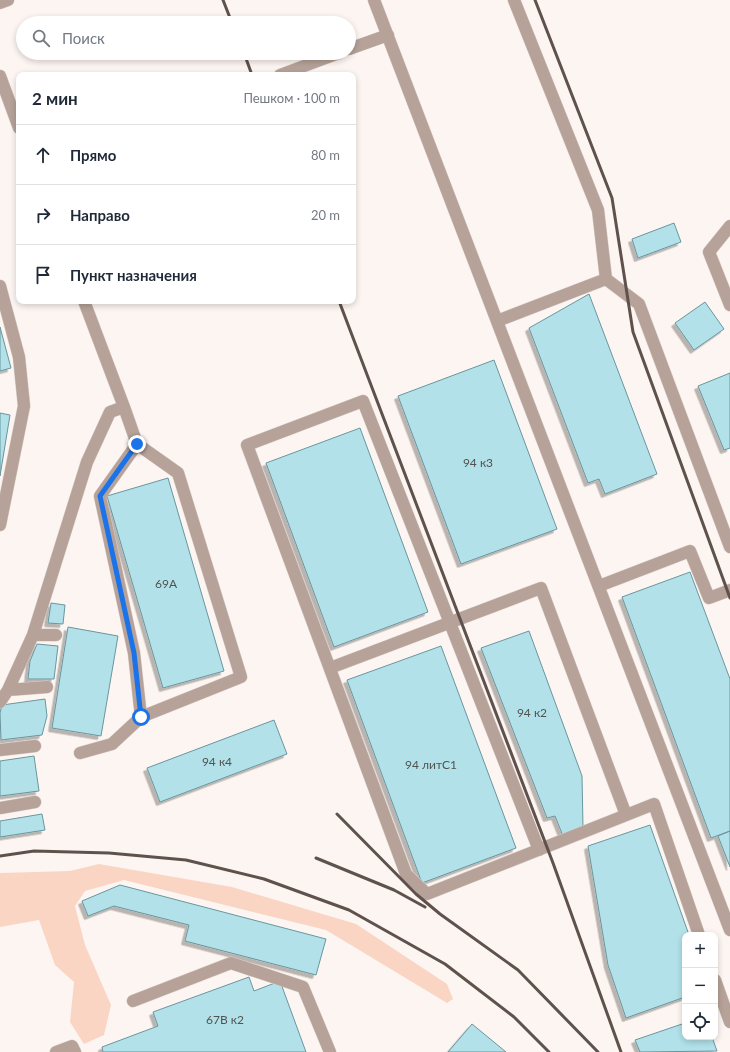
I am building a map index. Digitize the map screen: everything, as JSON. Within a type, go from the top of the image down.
[{"type":"street","points":[[0,3],[8,0]]},
{"type":"street","points":[[374,0],[730,930]]},
{"type":"street","points":[[514,0],[598,210],[606,279],[639,304],[730,547]]},
{"type":"street","points":[[356,46],[388,35]]},
{"type":"street","points":[[288,72],[320,60]]},
{"type":"street","points":[[0,76],[16,120]]},
{"type":"street","points":[[730,226],[709,252],[730,305]]},
{"type":"street","points":[[497,321],[606,279]]},
{"type":"street","points":[[0,286],[19,357],[24,406],[0,525]]},
{"type":"street","points":[[80,753],[112,744],[141,717],[241,677],[178,473],[137,444],[85,304]]},
{"type":"street","points":[[540,850],[363,401],[247,445],[406,874],[427,894],[540,850],[626,816],[654,804],[698,932]]},
{"type":"street","points":[[0,702],[8,690],[33,635],[87,462],[110,412],[124,407]]},
{"type":"street","points":[[137,444],[100,496],[134,653],[141,717]]},
{"type":"street","points":[[599,586],[690,551],[709,598],[730,590]]},
{"type":"street","points":[[330,668],[541,588],[626,816]]},
{"type":"street","points":[[33,635],[56,635]]},
{"type":"street","points":[[8,690],[47,687]]},
{"type":"street","points":[[0,750],[35,746]]},
{"type":"street","points":[[0,808],[35,802]]},
{"type":"street","points":[[133,1000],[231,963],[303,987],[330,1052]]},
{"type":"street","points":[[718,988],[730,1022]]},
{"type":"street","points":[[56,1052],[72,1046],[75,1052]]},
{"type":"shaded area","points":[[99,864],[232,887],[356,924],[447,984],[453,999],[447,1003],[326,930],[124,880],[85,891],[75,906],[85,945],[111,1005],[104,1035],[84,1044],[70,1022],[74,982],[55,965],[39,920],[0,927],[0,873],[70,871]]},
{"type":"building","points":[[674,223],[681,242],[638,258],[632,239]]},
{"type":"building","points":[[589,294],[657,474],[605,494],[599,479],[588,483],[529,328]]},
{"type":"building","points":[[705,302],[724,329],[694,350],[675,323]]},
{"type":"building","points":[[0,327],[11,368],[0,371]]},
{"type":"building","points":[[494,360],[557,529],[461,564],[398,396]]},
{"type":"building","points":[[730,373],[730,448],[724,450],[698,386]]},
{"type":"building","points":[[0,413],[10,415],[0,476]]},
{"type":"building","points":[[360,428],[428,612],[334,647],[266,463]]},
{"type":"building","points":[[168,478],[224,671],[163,688],[107,496]]},
{"type":"building","points":[[690,572],[730,679],[730,831],[711,838],[622,597]]},
{"type":"building","points":[[51,603],[65,605],[63,624],[48,623]]},
{"type":"building","points":[[68,627],[118,636],[101,736],[52,728]]},
{"type":"building","points":[[529,631],[582,776],[583,827],[563,836],[555,816],[547,818],[481,648]]},
{"type":"building","points":[[37,644],[58,646],[54,679],[28,679],[30,661]]},
{"type":"building","points":[[441,646],[516,848],[422,883],[347,680]]},
{"type":"building","points":[[45,699],[47,716],[42,735],[1,740],[0,713],[2,705]]},
{"type":"building","points":[[274,720],[287,754],[160,802],[147,768]]},
{"type":"building","points":[[34,756],[39,791],[0,796],[0,761]]},
{"type":"building","points":[[42,814],[45,830],[0,837],[0,821]]},
{"type":"building","points":[[650,825],[688,932],[682,932],[682,998],[626,1018],[608,965],[588,846]]},
{"type":"building","points":[[730,831],[730,867],[718,836]]},
{"type":"building","points":[[120,885],[326,939],[316,975],[185,941],[189,925],[114,906],[88,916],[82,901]]},
{"type":"building","points":[[249,977],[254,991],[280,981],[306,1052],[103,1052],[102,1047],[158,1026],[153,1012]]},
{"type":"building","points":[[472,1024],[506,1052],[448,1052]]},
{"type":"building","points":[[682,1024],[682,1040],[713,1040],[717,1051],[640,1052],[635,1040]]},
{"type":"railway","points":[[223,0],[229,16]]},
{"type":"railway","points":[[535,0],[612,198],[633,332],[730,598]]},
{"type":"railway","points":[[247,60],[251,72]]},
{"type":"railway","points":[[340,304],[553,863],[621,1052]]},
{"type":"railway","points":[[337,814],[416,894],[440,914],[518,970],[598,1052]]},
{"type":"railway","points":[[0,856],[34,851],[109,853],[186,860],[264,879],[349,910],[445,964],[514,1017],[549,1052]]},
{"type":"railway","points":[[316,858],[394,890],[425,907]]},
{"type":"route","points":[[137,444],[100,496],[134,653],[141,717]]}]
